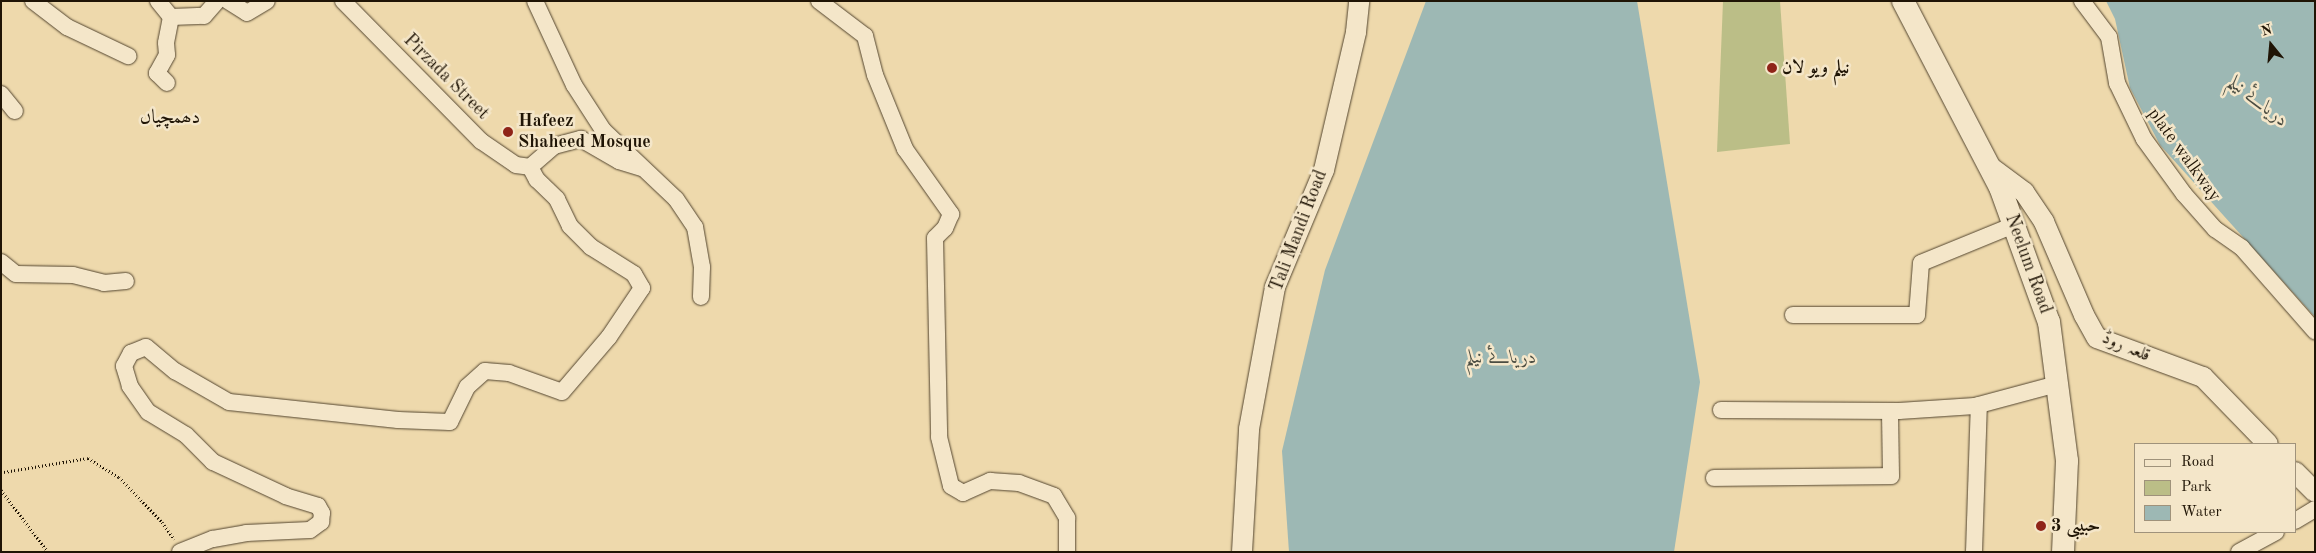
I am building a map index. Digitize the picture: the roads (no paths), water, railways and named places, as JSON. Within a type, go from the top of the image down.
[{"type":"main road","name":"Neelum Road","points":[[1903,1],[1989,166],[2014,225],[2049,322],[2067,461],[2063,552]]},
{"type":"street","points":[[32,1],[67,27],[128,56]]},
{"type":"street","points":[[158,1],[171,17]]},
{"type":"street","points":[[171,17],[204,16],[217,1]]},
{"type":"street","points":[[228,1],[247,13],[267,1]]},
{"type":"street","name":"Pirzada Street","points":[[343,1],[481,141],[516,165],[530,167]]},
{"type":"street","points":[[535,1],[574,85],[603,130],[676,199],[695,227],[702,268],[701,297]]},
{"type":"street","points":[[819,1],[865,36],[875,75],[905,149],[951,214],[945,228],[935,238],[939,436],[951,486],[963,493],[990,481],[1019,482],[1054,496],[1067,518],[1067,552]]},
{"type":"street","name":"Tali Mandi Road","points":[[1242,552],[1249,429],[1275,287],[1324,170],[1356,32],[1359,1]]},
{"type":"street","name":"plate walkway","points":[[2082,1],[2109,37],[2117,83],[2144,139],[2184,194],[2215,229],[2242,248],[2315,331]]},
{"type":"street","points":[[167,83],[157,73],[167,55],[166,42],[171,17]]},
{"type":"street","points":[[1,94],[15,111]]},
{"type":"street","points":[[181,551],[246,533],[310,530],[321,522],[322,514],[318,506],[286,496],[213,462],[186,435],[148,412],[130,386],[124,366],[131,353],[146,347],[203,389],[229,402],[264,408],[299,408],[398,420],[450,422],[467,388],[485,371],[509,373],[562,392],[609,336],[642,288],[634,274],[591,247],[570,226],[557,199],[537,180],[530,167],[554,146],[581,139],[619,162],[642,168]]},
{"type":"street","name":"قلعہ روڈ","points":[[1989,166],[2024,192],[2044,222],[2084,315],[2097,338],[2203,377],[2267,443]]},
{"type":"street","points":[[1793,315],[1918,315],[1920,263],[2014,225]]},
{"type":"street","points":[[1,262],[16,274],[73,275],[104,283],[126,282]]},
{"type":"street","points":[[1721,410],[1890,411],[1979,405],[2057,384]]},
{"type":"street","points":[[1974,552],[1979,405]]},
{"type":"street","points":[[1714,478],[1891,476],[1890,411]]},
{"type":"street","points":[[2296,473],[2315,492]]},
{"type":"street","points":[[2296,520],[2315,509]]},
{"type":"street","points":[[2239,552],[2274,533]]},
{"type":"water","name":"دریائے نیلم","points":[[1426,1],[1637,1],[1700,382],[1674,552],[1289,552],[1282,451],[1325,270]]},
{"type":"water","name":"دریائے نیلم","points":[[2106,1],[2315,1],[2315,317],[2160,145],[2130,88],[2115,19]]},
{"type":"place","name":"نیلم ویو لان","points":[[1772,68]]},
{"type":"place","name":"Hafeez Shaheed Mosque","points":[[508,132]]},
{"type":"place","name":"حبیبی 3","points":[[2041,526]]},
{"type":"district","name":"دھمچیاں","points":[[170,118]]}]
